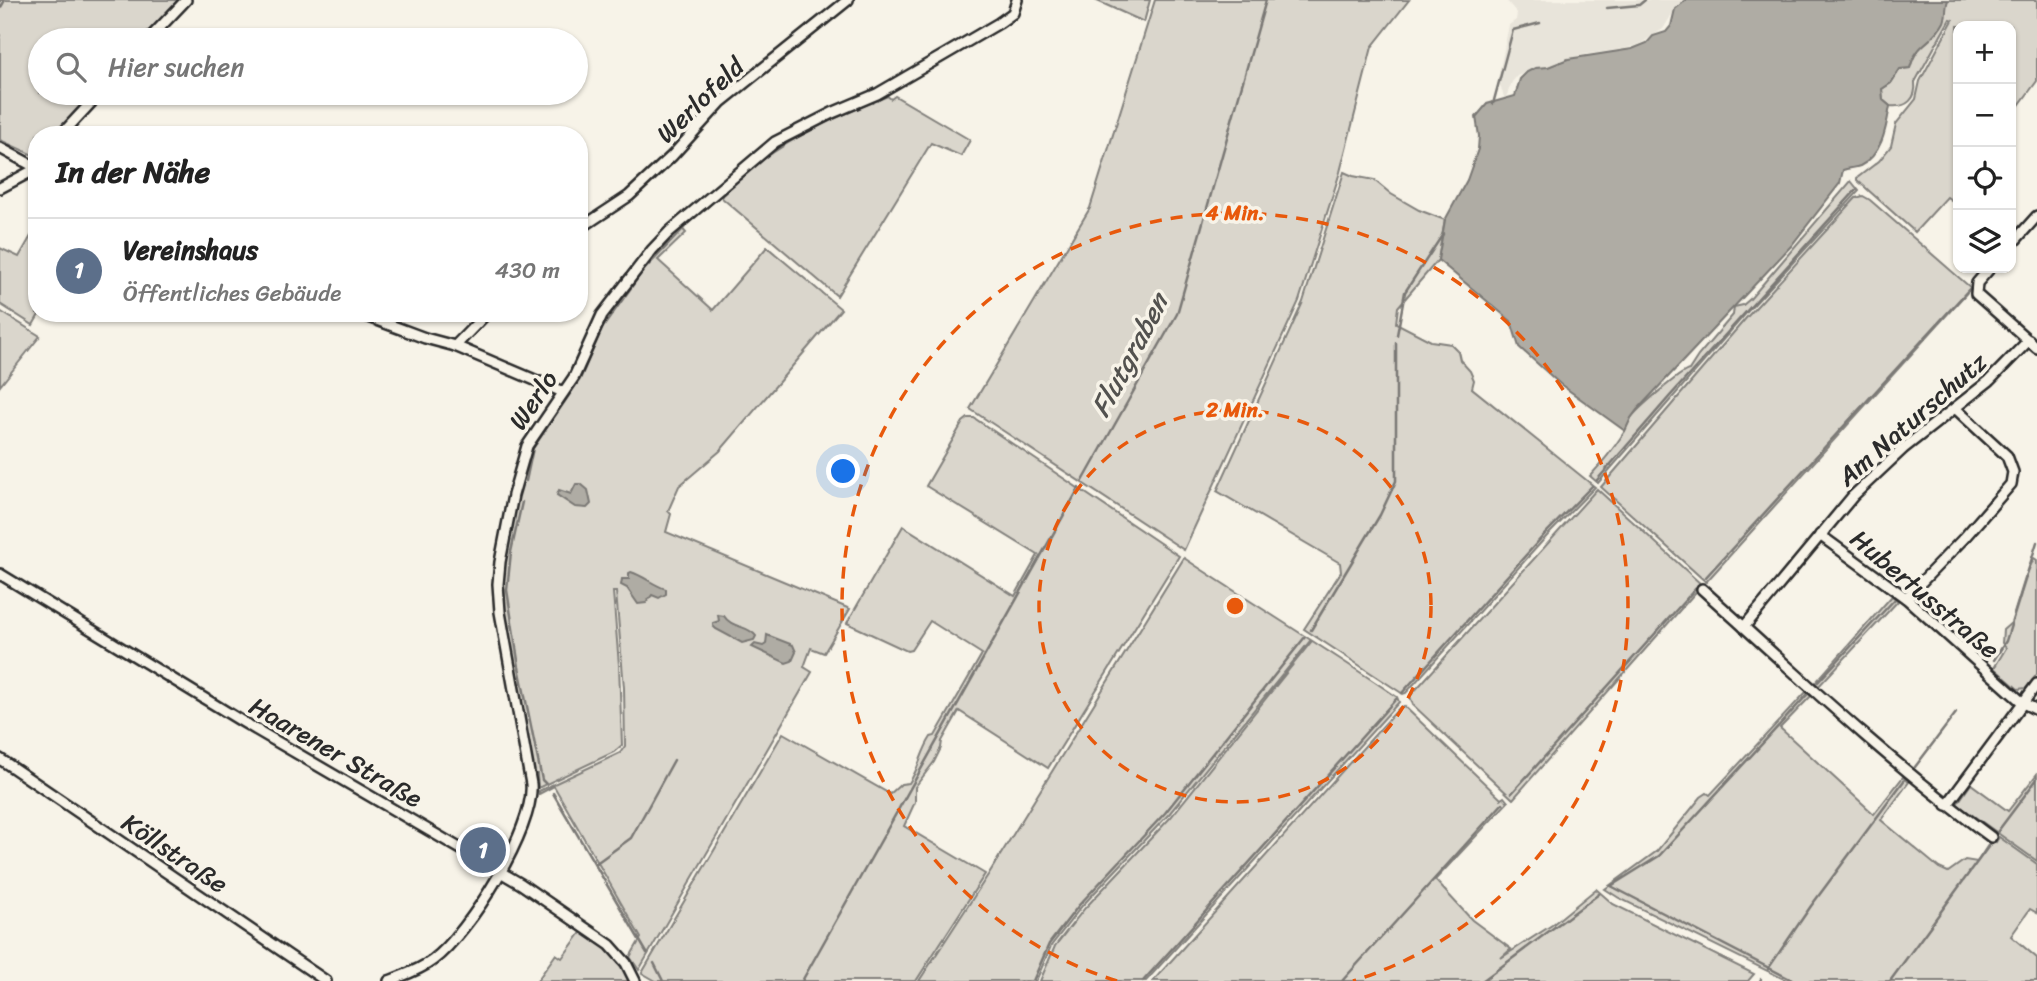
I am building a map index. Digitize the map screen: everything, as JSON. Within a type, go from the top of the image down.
[{"type":"street","points":[[159,28],[186,0]]},
{"type":"street","name":"Werlofeld","points":[[588,223],[629,196],[673,156],[721,102],[848,0]]},
{"type":"street","name":"Werlo","points":[[389,981],[424,966],[440,954],[471,917],[502,872],[528,813],[531,792],[502,628],[499,574],[523,455],[574,377],[595,328],[611,301],[652,250],[775,142],[824,116],[877,94],[999,23],[1013,13],[1017,0]]},
{"type":"street","points":[[69,126],[89,105]]},
{"type":"street","points":[[0,148],[28,162]]},
{"type":"street","points":[[0,188],[28,174]]},
{"type":"street","points":[[2016,239],[2037,216]]},
{"type":"street","points":[[1986,273],[1977,283],[1976,294],[2037,348]]},
{"type":"street","points":[[382,322],[455,346],[563,393]]},
{"type":"street","points":[[455,346],[478,322]]},
{"type":"street","name":"Am Naturschutz","points":[[1744,627],[1853,496],[1922,433],[1989,381],[2029,340]]},
{"type":"street","points":[[1906,598],[1990,510],[2011,484],[2013,472],[2007,456],[1955,408]]},
{"type":"street","name":"Hubertusstraße","points":[[1820,535],[1906,598],[2023,703],[2037,710]]},
{"type":"street","name":"Haarener Straße","points":[[0,574],[243,722],[502,872],[610,945],[626,963],[635,981]]},
{"type":"street","points":[[1702,589],[1844,719],[1991,837]]},
{"type":"street","points":[[1948,805],[2037,684]]},
{"type":"street","name":"Köllstraße","points":[[0,759],[326,981]]},
{"type":"shaded area","points":[[0,0],[182,0],[155,28],[28,28],[28,105],[85,105],[66,126],[28,126],[28,153],[0,140]]},
{"type":"shaded area","points":[[1095,0],[1150,0],[1144,22]]},
{"type":"shaded area","points":[[1155,0],[1409,0],[1372,47],[1340,172],[1299,301],[1184,550],[970,409],[1090,208]]},
{"type":"shaded area","points":[[1506,0],[1687,0],[1677,6],[1663,29],[1640,44],[1581,55],[1548,67],[1535,68],[1517,76],[1505,100],[1498,79],[1509,25],[1516,20],[1517,13]]},
{"type":"shaded area","points":[[1686,0],[1948,0],[1945,19],[1940,29],[1921,47],[1910,68],[1900,69],[1891,83],[1882,89],[1883,100],[1890,106],[1882,140],[1873,155],[1860,166],[1843,170],[1840,183],[1791,246],[1637,410],[1625,431],[1560,384],[1519,347],[1511,321],[1438,260],[1445,220],[1467,180],[1478,149],[1476,117],[1487,104],[1515,96],[1520,79],[1535,68],[1548,67],[1568,59],[1632,49],[1647,43],[1653,36],[1666,32],[1671,26],[1675,9]]},
{"type":"shaded area","points":[[1948,0],[2037,0],[2037,81],[2016,109],[2016,21],[1953,21],[1953,201],[1947,197],[1915,232],[1857,178],[1879,161],[1891,146],[1896,124],[1916,99],[1920,81],[1953,20],[1950,19],[1915,82],[1910,101],[1890,106],[1883,100],[1882,89],[1891,83],[1900,69],[1910,68],[1916,50],[1930,39]]},
{"type":"shaded area","points":[[885,94],[891,99],[895,96],[970,140],[961,156],[931,143],[837,296],[722,198],[721,192],[751,164],[791,138]]},
{"type":"shaded area","points":[[1344,172],[1374,180],[1391,194],[1419,210],[1445,220],[1438,260],[1398,307],[1396,323],[1431,341],[1451,344],[1470,371],[1474,380],[1472,388],[1595,487],[1403,694],[1304,629],[1341,572],[1340,563],[1217,491],[1303,302]]},
{"type":"shaded area","points":[[1851,181],[1859,191],[1748,311],[1598,483],[1590,476],[1623,435],[1635,414],[1668,384],[1689,370],[1733,315],[1734,307],[1743,305],[1750,299]]},
{"type":"shaded area","points":[[1863,196],[1870,200],[1971,288],[1706,582],[1601,487],[1747,317],[1856,198]]},
{"type":"shaded area","points":[[680,226],[686,233],[658,260],[713,310],[767,247],[841,309],[720,451],[679,486],[668,511],[671,514],[666,532],[850,609],[824,653],[811,648],[804,667],[812,672],[639,970],[630,957],[641,938],[554,786],[539,794],[539,791],[620,753],[625,746],[624,688],[616,592],[613,592],[622,745],[614,752],[538,788],[537,774],[532,775],[504,624],[501,588],[503,565],[529,447],[598,329],[615,306],[613,304],[652,254]]},
{"type":"shaded area","points":[[28,241],[28,322],[0,304],[0,248],[19,257]]},
{"type":"shaded area","points":[[0,311],[40,336],[0,386]]},
{"type":"shaded area","points":[[974,418],[1179,556],[1048,768],[959,711],[934,762],[915,787],[915,802],[904,826],[985,874],[916,981],[656,981],[642,973],[783,733],[890,794],[901,784],[909,783],[931,737],[935,736],[982,654],[930,621],[911,650],[907,651],[847,623],[903,526],[1015,596],[1038,555],[926,486],[963,422]]},
{"type":"shaded area","points":[[576,484],[581,484],[588,490],[591,504],[587,508],[575,507],[557,495],[559,490],[571,494]]},
{"type":"shaded area","points":[[1597,489],[1702,585],[1513,799],[1413,705],[1410,696]]},
{"type":"shaded area","points":[[1184,558],[1371,679],[1397,697],[1399,702],[1146,981],[1040,981],[1055,946],[1085,908],[1171,817],[1310,641],[1169,814],[1082,906],[1051,946],[1036,981],[919,981],[988,875]]},
{"type":"shaded area","points":[[2034,558],[2037,560],[2037,674],[2026,688],[2018,689],[1994,668],[2006,648],[2002,643],[2003,630],[2011,623]]},
{"type":"shaded area","points":[[631,572],[666,589],[666,594],[659,598],[652,595],[646,603],[638,604],[627,588],[621,585],[622,579],[629,579]]},
{"type":"shaded area","points":[[1892,596],[1898,601],[1819,686],[1815,683]]},
{"type":"shaded area","points":[[718,615],[753,632],[756,636],[754,640],[742,643],[716,629],[713,623],[719,621]]},
{"type":"shaded area","points":[[767,635],[793,645],[796,652],[792,661],[786,663],[752,647],[755,644],[766,644]]},
{"type":"shaded area","points":[[1806,692],[1811,696],[1780,728],[1874,814],[1903,777],[1909,782],[1881,820],[1939,868],[1948,872],[1965,860],[1977,862],[1992,839],[1996,842],[1999,837],[2037,864],[2037,913],[2030,909],[2011,936],[2037,958],[2037,981],[1788,981],[1605,889],[1657,851],[1701,797],[1707,793],[1710,795]]},
{"type":"shaded area","points":[[1404,706],[1501,799],[1504,797],[1508,802],[1435,880],[1472,920],[1511,949],[1501,958],[1552,925],[1596,889],[1613,904],[1754,974],[1748,981],[1153,981],[1399,708]]},
{"type":"shaded area","points":[[2037,774],[2037,861],[1957,804],[1971,784],[2008,811]]},
{"type":"shaded area","points":[[583,930],[616,959],[631,981],[537,981],[556,954],[562,958]]},
{"type":"waterway","points":[[0,9],[5,0]]},
{"type":"waterway","name":"Flutgraben","points":[[1083,481],[1177,314],[1266,0]]},
{"type":"waterway","points":[[1607,8],[1639,5],[1645,0]]},
{"type":"waterway","points":[[1493,104],[1513,30],[1540,23]]},
{"type":"waterway","points":[[722,195],[759,162],[789,142],[837,117],[887,96]]},
{"type":"waterway","points":[[1597,480],[1856,190]]},
{"type":"waterway","points":[[705,209],[714,201]]},
{"type":"waterway","points":[[526,481],[533,448],[580,379],[601,330],[642,272],[685,227]]},
{"type":"waterway","points":[[1397,335],[1405,292],[1443,234]]},
{"type":"waterway","points":[[1705,578],[1971,287]]},
{"type":"waterway","points":[[1311,630],[1380,515],[1396,481],[1396,343]]},
{"type":"waterway","points":[[1402,693],[1544,535],[1592,486]]},
{"type":"waterway","points":[[802,981],[1079,488]]},
{"type":"waterway","points":[[522,502],[511,552],[507,590],[519,667],[542,780],[545,783]]},
{"type":"waterway","points":[[1994,660],[2006,641],[2037,542]]},
{"type":"waterway","points":[[1512,793],[1696,588]]},
{"type":"waterway","points":[[1818,682],[1895,599]]},
{"type":"waterway","points":[[1033,981],[1049,944],[1079,905],[1165,813],[1305,637]]},
{"type":"waterway","points":[[1794,981],[1611,886],[1659,856],[1807,695]]},
{"type":"waterway","points":[[1143,981],[1396,699]]},
{"type":"waterway","points":[[1915,767],[1956,713]]},
{"type":"waterway","points":[[595,864],[631,838],[674,760]]},
{"type":"waterway","points":[[1768,969],[1906,778]]},
{"type":"waterway","points":[[1998,831],[2037,779]]},
{"type":"waterway","points":[[553,793],[647,953]]},
{"type":"waterway","points":[[1342,981],[1503,803]]},
{"type":"waterway","points":[[1890,981],[1991,843]]},
{"type":"waterway","points":[[1482,981],[1599,894]]},
{"type":"waterway","points":[[654,963],[663,981]]},
{"type":"place","name":"Vereinshaus","points":[[483,850]]}]
